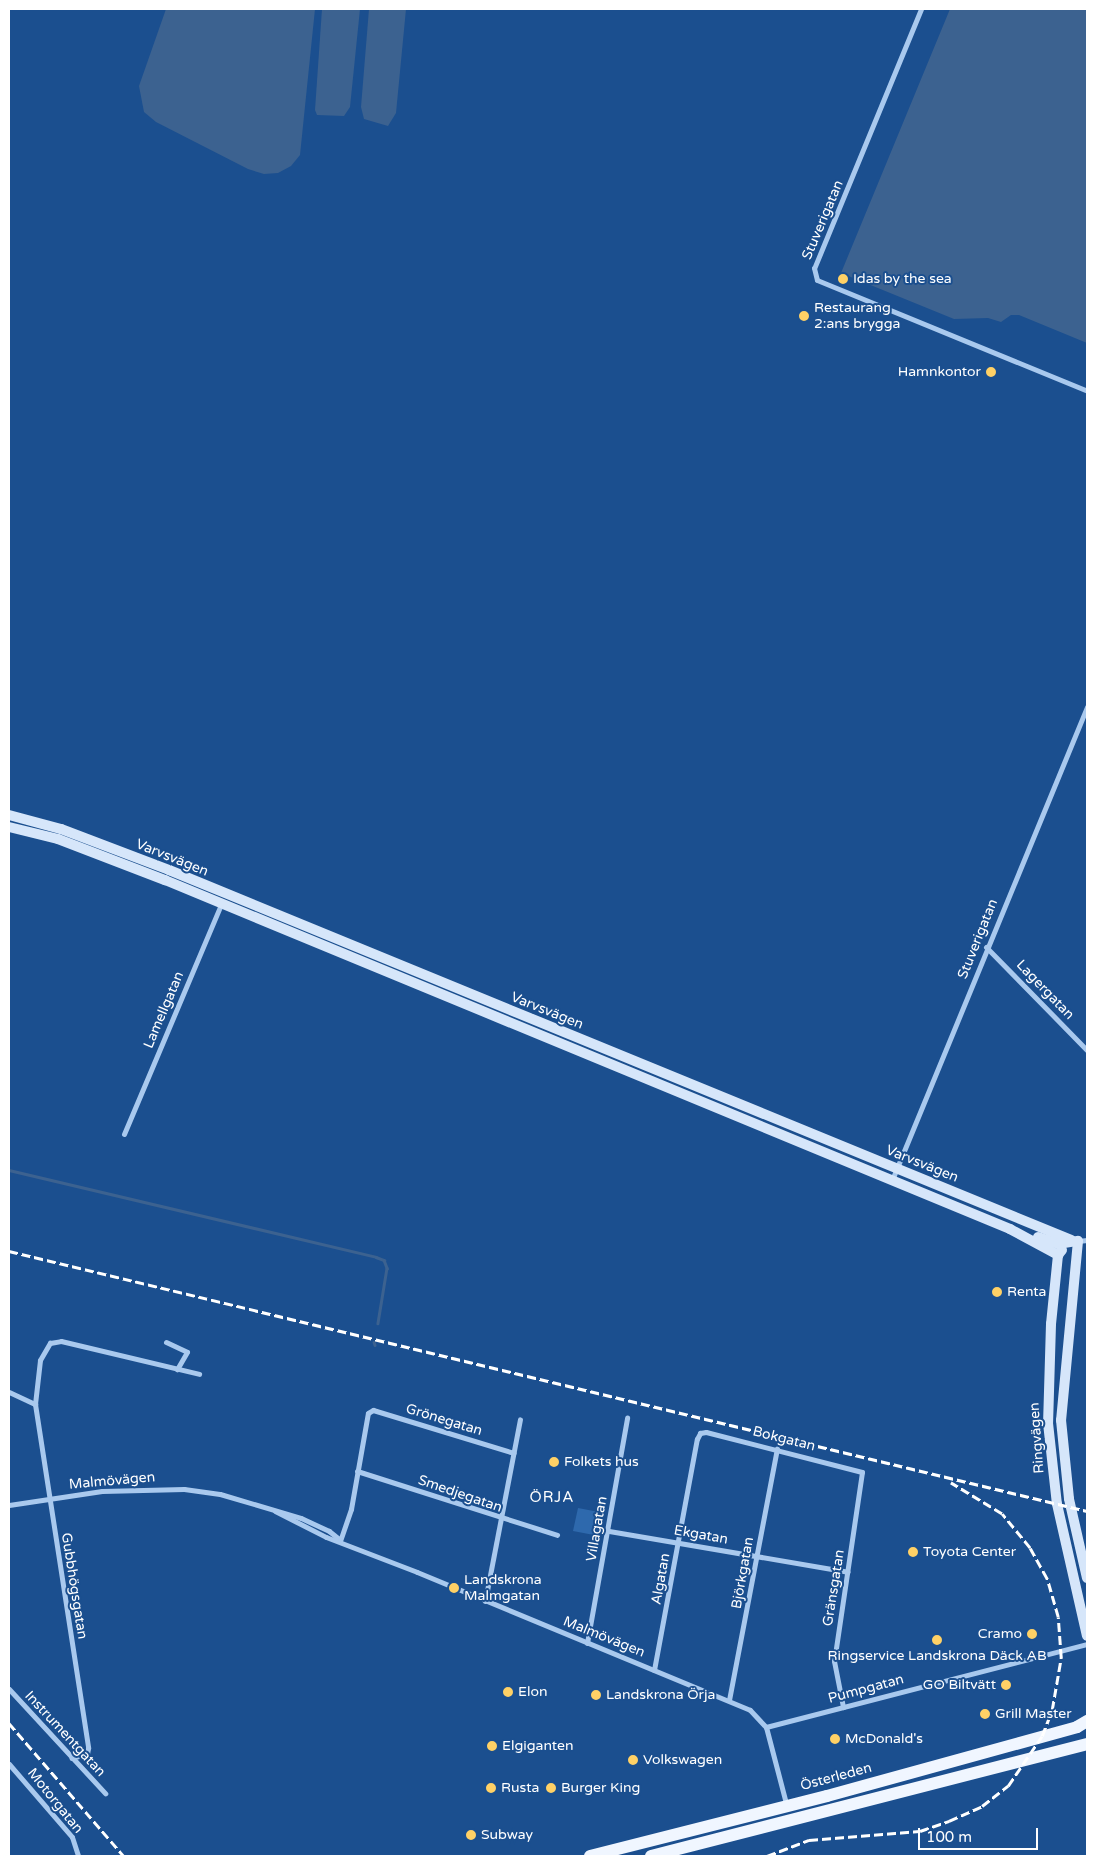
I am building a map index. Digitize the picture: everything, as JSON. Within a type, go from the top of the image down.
[{"type":"main road","name":"Varvsvägen","points":[[9,815],[61,828],[223,900],[1010,1229],[1058,1244],[1079,1240]]},
{"type":"main road","name":"Varvsvägen","points":[[9,827],[58,839],[223,900],[1079,1240]]},
{"type":"main road","name":"Varvsvägen","points":[[1010,1229],[1058,1255]]},
{"type":"main road","points":[[1058,1255],[1079,1240]]},
{"type":"main road","name":"Ringvägen","points":[[1079,1240],[1061,1420],[1069,1499],[1087,1578]]},
{"type":"main road","name":"Ringvägen","points":[[1058,1255],[1047,1390],[1051,1457],[1063,1532],[1087,1636]]},
{"type":"main road","name":"Österleden","points":[[590,1856],[786,1806],[1077,1727],[1087,1721]]},
{"type":"main road","points":[[651,1856],[1087,1744]]},
{"type":"street","name":"Stuverigatan","points":[[921,9],[814,268],[817,280],[1087,391]]},
{"type":"street","name":"Stuverigatan","points":[[892,1180],[986,946],[1087,707]]},
{"type":"street","name":"Lamellgatan","points":[[124,1134],[223,900]]},
{"type":"street","name":"Lagergatan","points":[[986,946],[1087,1050]]},
{"type":"street","name":"Gubbhögsgatan","points":[[71,1758],[87,1754],[88,1748],[35,1404],[38,1369],[50,1343],[72,1342],[199,1374]]},
{"type":"street","points":[[166,1342],[187,1352],[176,1368]]},
{"type":"street","points":[[188,1378],[189,1371]]},
{"type":"street","points":[[9,1392],[35,1404]]},
{"type":"street","name":"Grönegatan","points":[[357,1471],[368,1413],[373,1410],[514,1453]]},
{"type":"street","name":"Villagatan","points":[[587,1642],[609,1531],[627,1418]]},
{"type":"street","points":[[485,1601],[520,1419]]},
{"type":"street","name":"Bokgatan","points":[[700,1433],[777,1449],[862,1472]]},
{"type":"street","name":"Algatan","points":[[654,1670],[700,1433]]},
{"type":"street","name":"Björkgatan","points":[[729,1700],[777,1449]]},
{"type":"street","points":[[340,1540],[351,1509],[357,1471]]},
{"type":"street","name":"Smedjegatan","points":[[357,1471],[502,1520],[557,1535]]},
{"type":"street","name":"Gränsgatan","points":[[843,1707],[834,1661],[862,1472]]},
{"type":"street","name":"Malmövägen","points":[[9,1505],[141,1488],[184,1489],[220,1494],[275,1511],[326,1537],[340,1540],[729,1700],[757,1715],[766,1727]]},
{"type":"street","name":"Ekgatan","points":[[609,1531],[848,1572]]},
{"type":"street","name":"Pumpgatan","points":[[766,1727],[1087,1644]]},
{"type":"street","name":"Instrumentgatan","points":[[9,1689],[105,1793]]},
{"type":"street","points":[[766,1727],[788,1820]]},
{"type":"street","name":"Motorgatan","points":[[9,1764],[72,1836],[78,1856]]},
{"type":"shaded area","points":[[166,9],[315,9],[300,155],[291,166],[278,173],[264,174],[248,169],[156,122],[144,112],[139,86]]},
{"type":"shaded area","points":[[322,9],[360,9],[350,107],[344,116],[317,115],[315,110]]},
{"type":"shaded area","points":[[369,9],[406,9],[396,113],[388,126],[364,119],[361,107]]},
{"type":"shaded area","points":[[950,9],[1087,9],[1087,343],[1019,315],[1011,315],[1001,322],[988,318],[954,319],[841,273]]},
{"type":"shaded area","points":[[578,1508],[604,1513],[599,1536],[573,1531]]},
{"type":"waterway","points":[[9,1170],[384,1260],[387,1268],[378,1323]]},
{"type":"railway","points":[[9,1251],[1087,1511]]},
{"type":"railway","points":[[767,1856],[809,1840],[920,1831],[949,1821],[982,1806],[1008,1786],[1042,1736],[1052,1710],[1061,1658],[1058,1617],[1047,1579],[1030,1548],[1002,1514],[951,1483]]},
{"type":"railway","points":[[9,1723],[124,1856]]},
{"type":"place","name":"Idas by the sea","points":[[843,279]]},
{"type":"place","name":"Restaurang 2:ans brygga","points":[[804,316]]},
{"type":"place","name":"Hamnkontor","points":[[991,372]]},
{"type":"place","name":"Renta","points":[[997,1292]]},
{"type":"place","name":"Folkets hus","points":[[554,1462]]},
{"type":"place","name":"Toyota Center","points":[[913,1552]]},
{"type":"place","name":"Landskrona Malmgatan","points":[[454,1588]]},
{"type":"place","name":"Cramo","points":[[1032,1634]]},
{"type":"place","name":"Ringservice Landskrona Däck AB","points":[[937,1640]]},
{"type":"place","name":"GO Biltvätt","points":[[1006,1685]]},
{"type":"place","name":"Elon","points":[[508,1692]]},
{"type":"place","name":"Landskrona Örja","points":[[596,1695]]},
{"type":"place","name":"Grill Master","points":[[985,1714]]},
{"type":"place","name":"McDonald's","points":[[835,1739]]},
{"type":"place","name":"Elgiganten","points":[[492,1746]]},
{"type":"place","name":"Volkswagen","points":[[633,1760]]},
{"type":"place","name":"Rusta","points":[[491,1788]]},
{"type":"place","name":"Burger King","points":[[551,1788]]},
{"type":"place","name":"Subway","points":[[471,1835]]},
{"type":"district","name":"ÖRJA","points":[[552,1498]]}]
